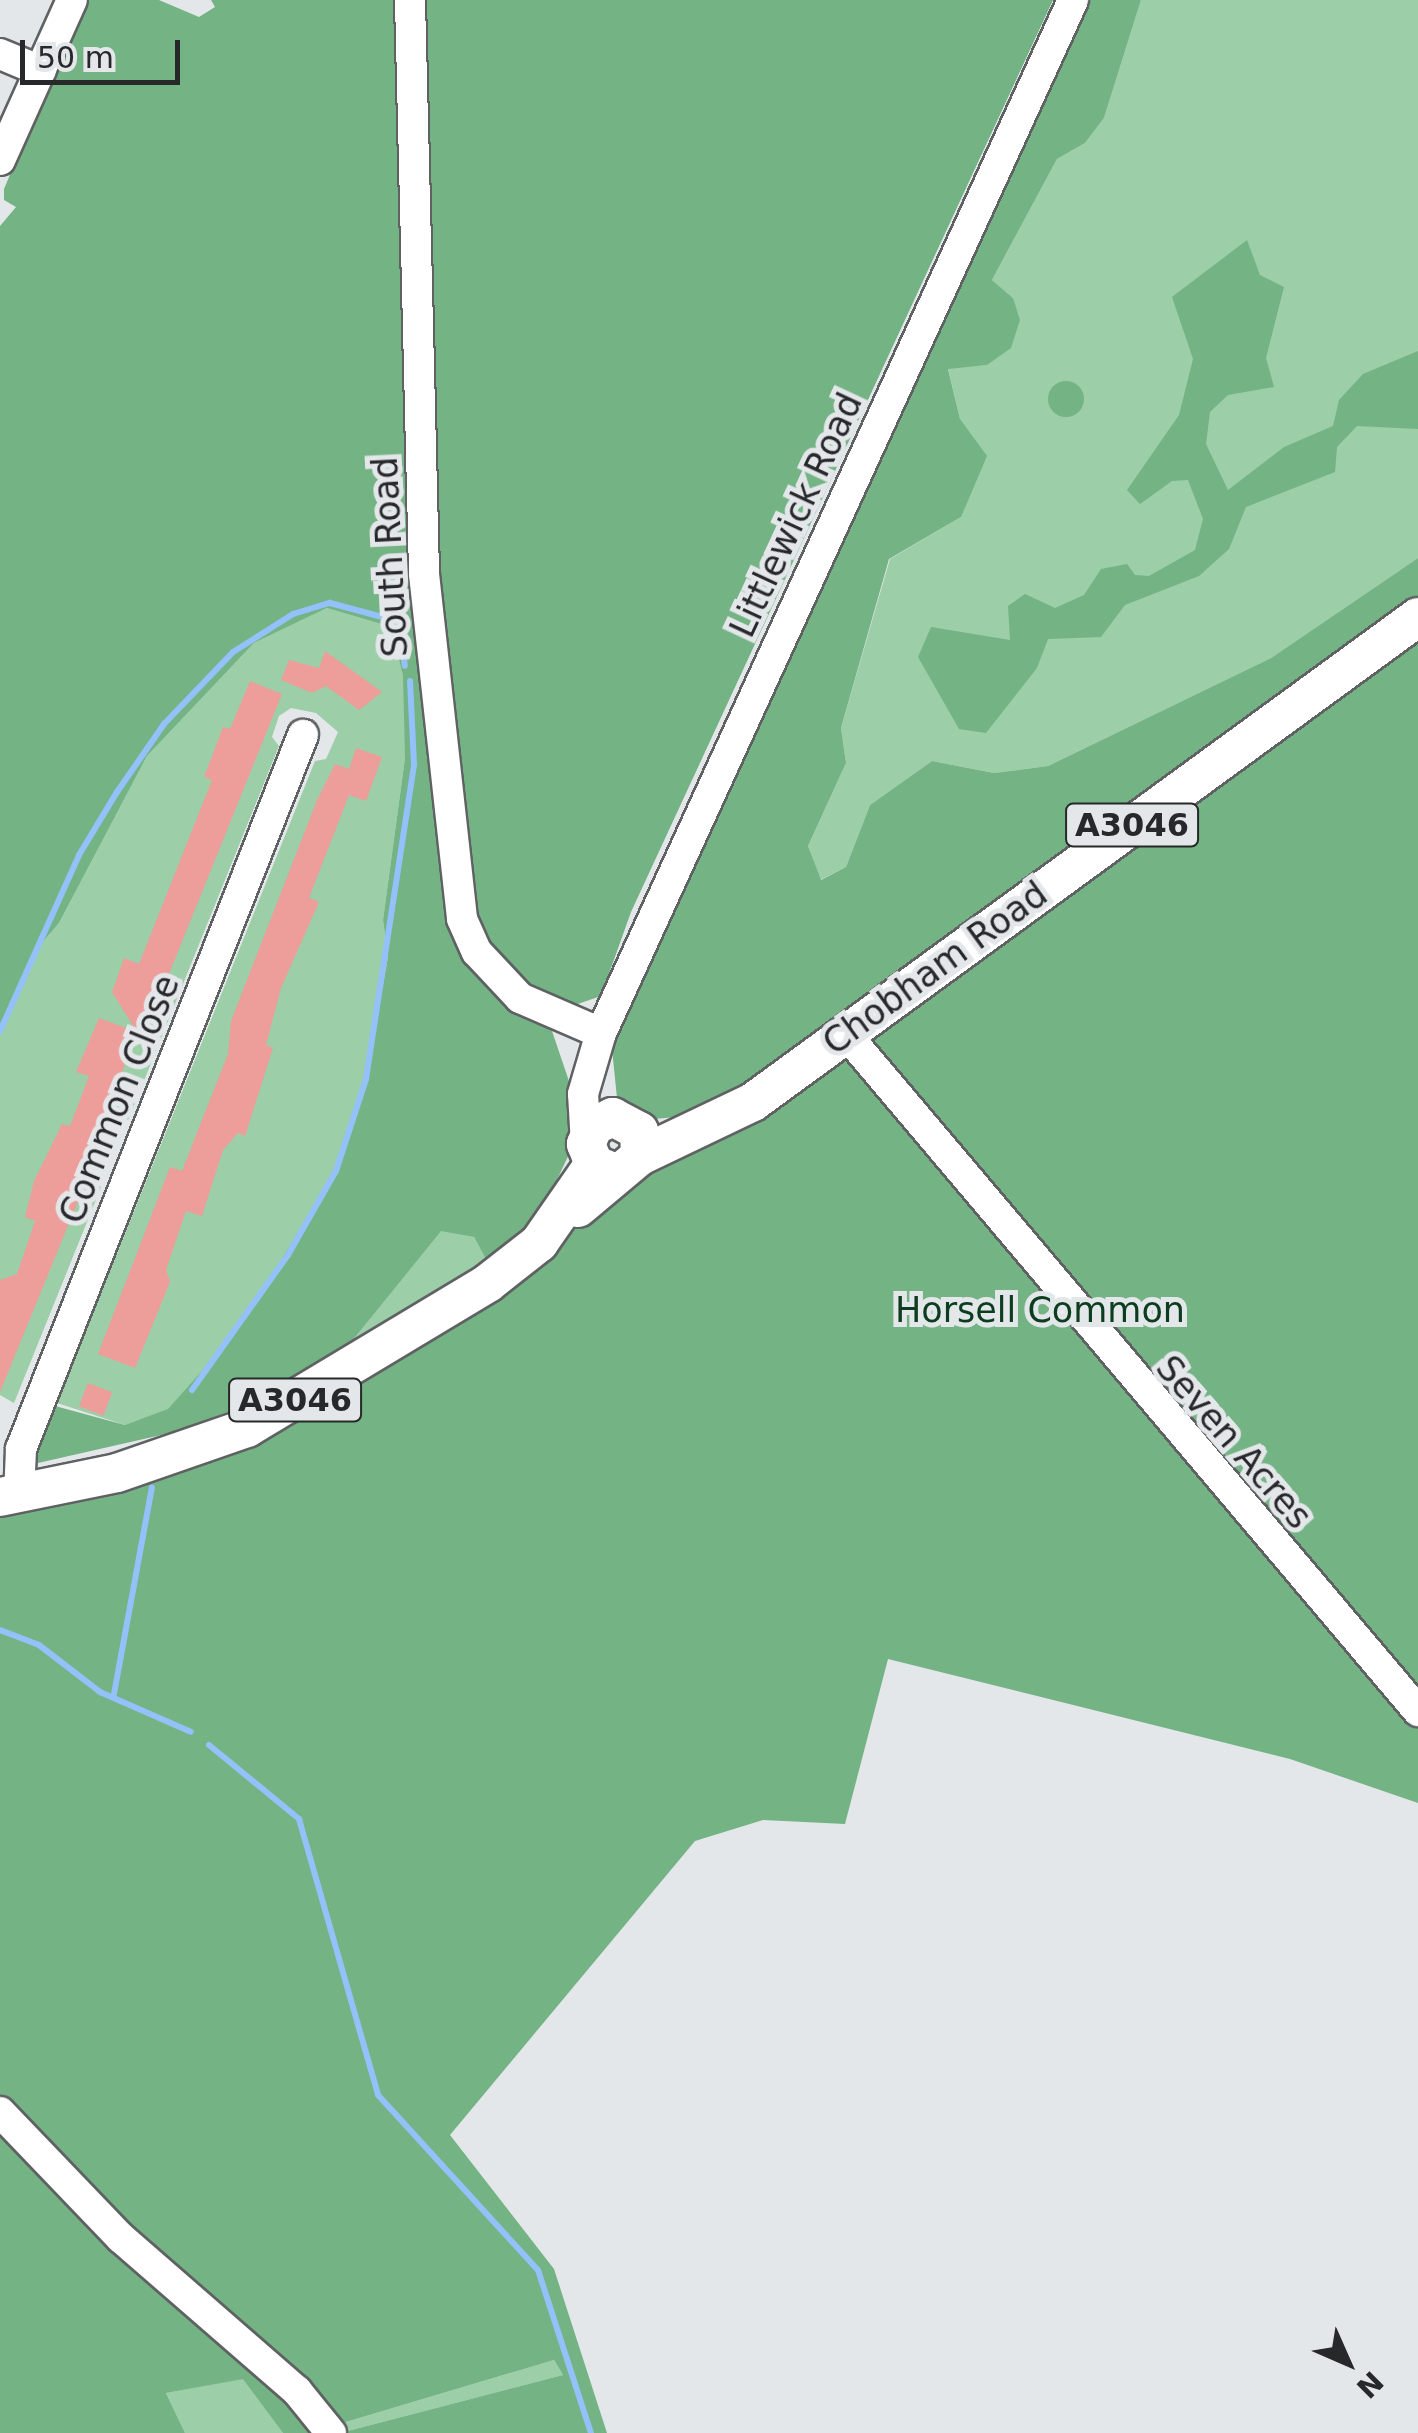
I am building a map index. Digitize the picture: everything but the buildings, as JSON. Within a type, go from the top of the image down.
[{"type":"main road","name":"Chobham Road","points":[[615,1146],[689,1132],[753,1102],[1418,617]]},
{"type":"main road","name":"A3046","points":[[10,1496],[117,1473],[248,1428],[488,1283],[554,1226],[615,1146]]},
{"type":"street","points":[[0,160],[72,0]]},
{"type":"street","name":"South Road","points":[[410,0],[424,574],[462,919],[476,952],[520,998],[602,1033]]},
{"type":"street","name":"Littlewick Road","points":[[615,1146],[590,1063],[1073,0]]},
{"type":"street","points":[[0,54],[42,71]]},
{"type":"street","name":"Common Close","points":[[10,1496],[21,1449],[303,735]]},
{"type":"street","name":"Seven Acres","points":[[845,1032],[1418,1711]]},
{"type":"street","points":[[0,2112],[122,2238],[297,2392],[331,2433]]},
{"type":"green space","points":[[83,0],[159,0],[199,17],[215,7],[211,0],[1053,0],[631,912],[601,996],[569,1007],[497,995],[552,1031],[572,1090],[572,1148],[536,1224],[489,1265],[474,1237],[441,1231],[336,1361],[283,1392],[170,1433],[38,1463],[33,1442],[44,1403],[125,1425],[168,1409],[235,1334],[336,1171],[365,1082],[388,957],[383,920],[405,758],[403,676],[391,627],[327,608],[254,643],[147,756],[59,923],[35,951],[0,1031],[0,226],[16,207],[4,200],[4,189],[51,76],[64,68],[59,60]]},
{"type":"green space","name":"Horsell Common","points":[[1084,0],[1141,0],[1104,118],[1085,143],[1057,159],[992,280],[1013,298],[1020,320],[1011,348],[987,365],[948,369],[960,419],[987,456],[961,517],[889,559],[841,728],[846,763],[808,846],[821,880],[846,867],[870,805],[932,761],[994,773],[1048,766],[1271,658],[1418,558],[1418,1803],[1290,1759],[888,1659],[845,1824],[763,1820],[695,1841],[450,2135],[554,2269],[607,2433],[340,2433],[563,2375],[554,2360],[309,2433],[283,2433],[243,2379],[166,2393],[185,2433],[0,2433],[0,1504],[369,1376],[700,1139],[699,1115],[654,1119],[617,1098],[612,1049]]},
{"type":"green space","points":[[1141,0],[1418,0],[1418,558],[1271,658],[1048,766],[994,773],[932,761],[870,805],[846,867],[820,880],[808,846],[846,763],[841,728],[890,559],[961,517],[960,419],[948,368],[987,365],[1013,298],[992,280],[1057,159],[1085,143],[1104,118]]},
{"type":"green space","points":[[1247,240],[1260,275],[1284,287],[1266,358],[1274,387],[1228,395],[1210,412],[1206,444],[1228,490],[1284,447],[1333,426],[1339,400],[1363,374],[1418,351],[1418,429],[1357,426],[1337,447],[1335,472],[1246,507],[1229,549],[1199,576],[1125,605],[1101,637],[1048,639],[1037,668],[986,733],[959,729],[918,657],[931,627],[1010,640],[1008,606],[1025,594],[1055,608],[1084,595],[1101,569],[1127,564],[1135,575],[1149,576],[1195,550],[1203,519],[1188,480],[1172,481],[1140,504],[1127,490],[1179,415],[1193,359],[1172,297]]},
{"type":"green space","points":[[1066,381],[1079,386],[1084,399],[1079,412],[1066,417],[1053,412],[1048,399],[1053,386]]},
{"type":"green space","points":[[327,608],[391,627],[405,683],[405,758],[383,920],[388,957],[365,1082],[336,1171],[235,1334],[168,1410],[125,1425],[57,1403],[315,761],[326,759],[338,732],[316,713],[291,708],[279,716],[272,737],[279,746],[14,1403],[0,1395],[0,1031],[35,951],[59,923],[147,756],[254,643]]},
{"type":"green space","points":[[441,1230],[474,1237],[489,1265],[341,1355]]},
{"type":"green space","points":[[554,2360],[563,2375],[340,2433],[309,2433]]},
{"type":"green space","points":[[244,2378],[283,2433],[185,2433],[166,2393]]},
{"type":"waterway","points":[[0,1031],[79,855],[117,792],[164,724],[233,652],[293,614],[330,603],[386,618],[401,630],[405,666]]},
{"type":"waterway","points":[[192,1390],[288,1255],[336,1171],[366,1079],[414,765],[410,681]]},
{"type":"waterway","points":[[114,1694],[152,1487]]},
{"type":"waterway","points":[[0,1630],[39,1645],[100,1692],[191,1732]]},
{"type":"waterway","points":[[209,1745],[299,1819],[378,2095],[538,2270],[591,2433]]}]
